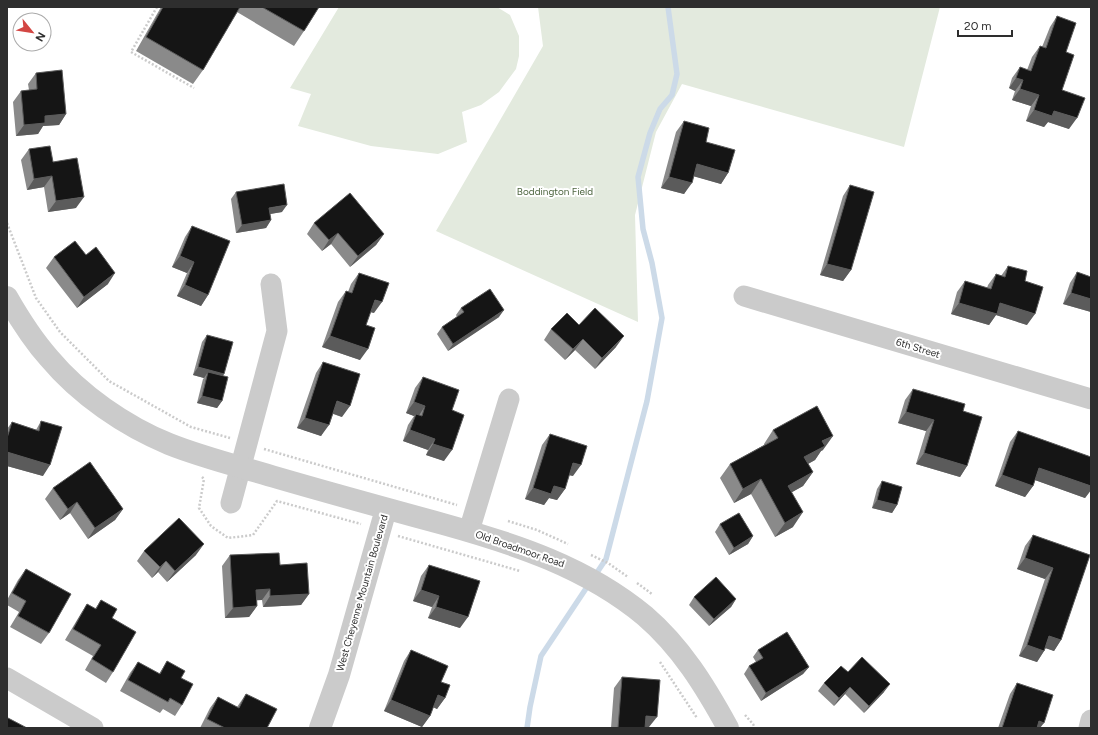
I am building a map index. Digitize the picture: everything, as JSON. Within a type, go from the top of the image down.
[{"type":"street","points":[[231,503],[242,467],[277,331],[270,284]]},
{"type":"street","name":"6th Street","points":[[744,296],[1091,399]]},
{"type":"street","name":"West Cheyenne Mountain Boulevard","points":[[7,297],[28,332],[50,360],[79,387],[106,409],[135,427],[169,444],[386,509],[339,675],[320,728]]},
{"type":"street","points":[[469,532],[509,399]]},
{"type":"street","name":"Old Broadmoor Road","points":[[386,509],[469,532],[538,554],[565,564],[593,579],[645,616],[669,640],[690,664],[728,728]]},
{"type":"street","points":[[7,678],[93,728]]},
{"type":"street","points":[[1089,728],[1091,720]]},
{"type":"path","points":[[157,7],[131,52],[194,88]]},
{"type":"path","points":[[597,558],[608,563]]},
{"type":"path","points":[[657,659],[700,722]]},
{"type":"green space","points":[[339,7],[497,7],[510,15],[519,36],[519,56],[516,69],[499,92],[481,105],[462,112],[467,142],[438,154],[371,146],[298,126],[311,94],[290,88]]},
{"type":"green space","name":"Boddington Field","points":[[538,7],[940,7],[904,147],[682,84],[656,132],[635,215],[638,322],[436,231],[543,46]]},
{"type":"building","points":[[163,7],[240,7],[203,70],[146,37]]},
{"type":"building","points":[[262,7],[319,7],[304,31]]},
{"type":"building","points":[[1057,16],[1076,23],[1066,52],[1074,55],[1062,90],[1085,98],[1077,118],[1054,111],[1052,116],[1034,110],[1039,95],[1020,89],[1023,80],[1016,78],[1020,67],[1031,71],[1040,46],[1046,48]]},
{"type":"building","points":[[62,70],[66,114],[45,116],[45,123],[24,125],[21,91],[37,89],[36,73]]},
{"type":"building","points":[[684,121],[709,128],[706,142],[735,150],[728,173],[697,164],[692,183],[669,177]]},
{"type":"building","points":[[50,146],[53,162],[77,158],[84,197],[56,201],[52,176],[34,179],[29,149]]},
{"type":"building","points":[[284,184],[287,205],[269,208],[271,220],[242,225],[236,192]]},
{"type":"building","points":[[850,185],[874,192],[851,270],[827,264]]},
{"type":"building","points":[[350,193],[384,234],[358,256],[338,233],[329,240],[314,223]]},
{"type":"building","points":[[192,226],[230,241],[208,295],[185,285],[194,262],[180,256]]},
{"type":"building","points":[[75,241],[86,255],[96,247],[115,273],[84,297],[54,257]]},
{"type":"building","points":[[1008,266],[1027,271],[1025,281],[1043,287],[1035,314],[1000,303],[997,314],[959,303],[965,281],[991,289],[996,274],[1005,277]]},
{"type":"building","points":[[1077,272],[1091,277],[1091,299],[1071,293]]},
{"type":"building","points":[[359,273],[389,283],[382,302],[375,300],[366,325],[375,328],[368,349],[330,336],[346,291],[352,293]]},
{"type":"building","points":[[490,289],[504,310],[453,344],[442,327],[464,312],[461,308]]},
{"type":"building","points":[[595,308],[624,336],[602,358],[583,339],[573,349],[551,329],[567,313],[579,325]]},
{"type":"building","points":[[207,335],[233,342],[224,374],[198,367]]},
{"type":"building","points":[[323,362],[360,374],[350,406],[337,401],[329,425],[305,418]]},
{"type":"building","points":[[208,372],[228,377],[222,401],[202,396]]},
{"type":"building","points":[[423,377],[459,390],[452,410],[464,415],[452,450],[433,444],[435,439],[410,430],[416,414],[422,416],[425,406],[414,402]]},
{"type":"building","points":[[913,389],[965,404],[963,411],[982,417],[967,466],[924,453],[934,420],[906,412]]},
{"type":"building","points":[[817,406],[833,436],[822,441],[825,446],[804,457],[813,472],[788,486],[803,512],[785,523],[761,479],[743,489],[730,464],[778,438],[773,430]]},
{"type":"building","points":[[41,421],[62,427],[50,465],[7,452],[7,438],[12,422],[39,431]]},
{"type":"building","points":[[1018,431],[1091,457],[1091,486],[1039,468],[1033,486],[1002,475]]},
{"type":"building","points":[[550,434],[587,446],[581,465],[573,463],[565,489],[554,486],[551,494],[533,488]]},
{"type":"building","points":[[90,462],[123,509],[95,528],[77,502],[68,509],[53,488]]},
{"type":"building","points":[[882,481],[902,487],[897,505],[877,500]]},
{"type":"building","points":[[739,513],[753,536],[734,548],[720,524]]},
{"type":"building","points":[[179,518],[204,544],[175,571],[166,561],[160,567],[144,551]]},
{"type":"building","points":[[1033,535],[1090,555],[1061,640],[1049,636],[1044,651],[1027,645],[1053,568],[1025,558]]},
{"type":"building","points":[[279,553],[280,565],[307,563],[309,594],[270,596],[270,589],[256,590],[257,606],[233,608],[230,555]]},
{"type":"building","points":[[429,565],[480,581],[468,617],[436,607],[439,596],[421,590]]},
{"type":"building","points":[[26,569],[71,594],[49,633],[18,616],[26,601],[12,593]]},
{"type":"building","points":[[716,577],[736,599],[714,619],[694,597]]},
{"type":"building","points":[[101,600],[117,609],[112,618],[136,632],[113,672],[92,659],[101,645],[73,629],[87,604],[96,609]]},
{"type":"building","points":[[787,632],[809,667],[766,693],[749,666],[763,658],[758,650]]},
{"type":"building","points":[[411,650],[448,666],[441,682],[450,685],[445,698],[438,695],[430,716],[391,700]]},
{"type":"building","points":[[862,657],[890,684],[869,706],[850,687],[839,698],[824,683],[841,666],[848,672]]},
{"type":"building","points":[[167,661],[185,671],[181,678],[193,684],[182,705],[170,698],[168,702],[128,680],[138,662],[160,674]]},
{"type":"building","points":[[622,677],[660,680],[657,717],[646,716],[645,728],[618,728]]},
{"type":"building","points":[[1017,683],[1053,695],[1044,723],[1039,721],[1037,728],[1002,728]]},
{"type":"building","points":[[246,694],[277,709],[267,728],[225,728],[207,719],[218,697],[239,708]]},
{"type":"building","points":[[8,718],[27,728],[7,728]]},
{"type":"waterway","points":[[594,577],[606,559],[647,401],[662,318],[652,263],[643,229],[638,177],[650,133],[660,109],[672,95],[677,74],[668,7]]},
{"type":"waterway","points":[[527,728],[541,656],[589,584]]}]
